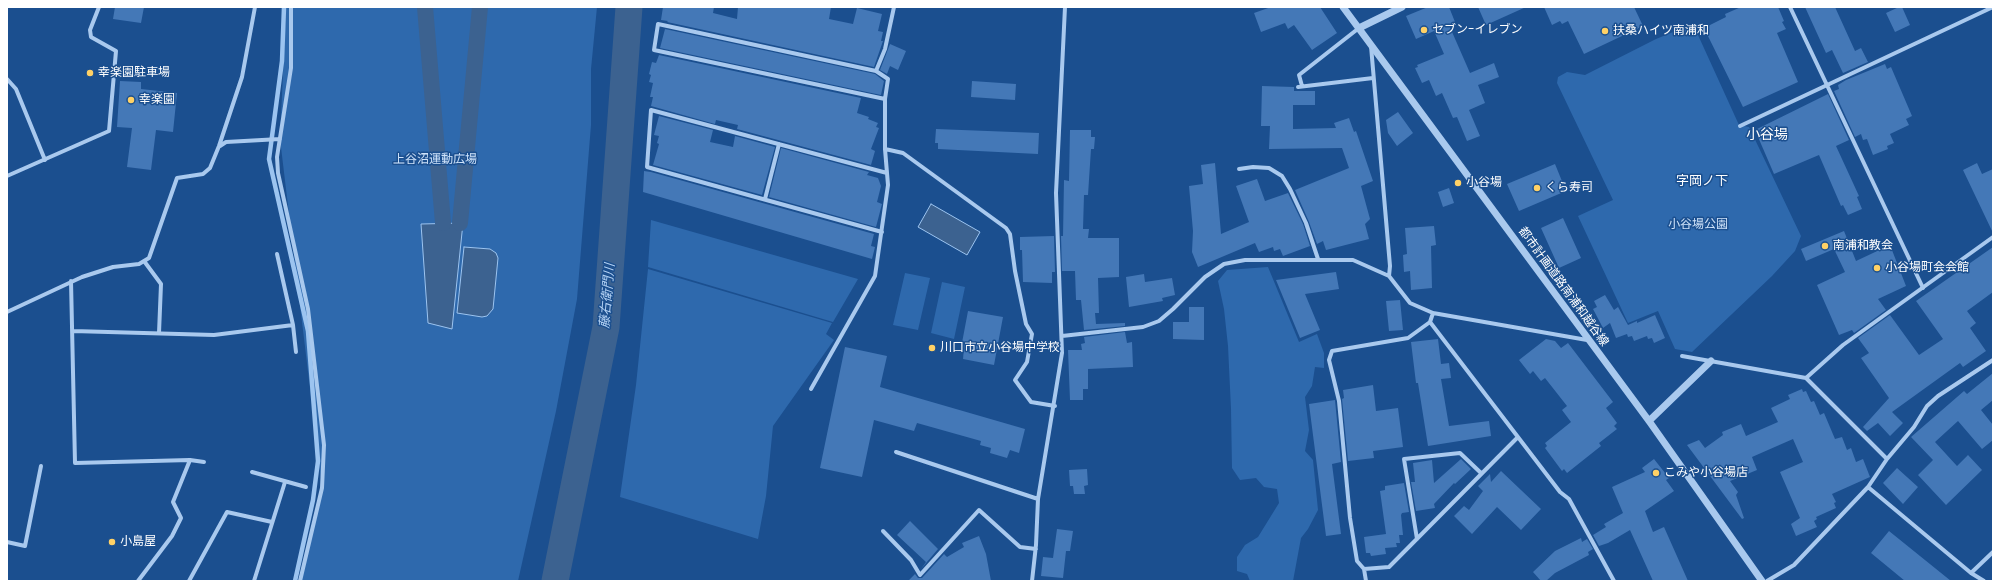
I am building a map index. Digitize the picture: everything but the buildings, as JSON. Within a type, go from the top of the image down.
[{"type":"street","points":[[7,176],[109,131],[116,51],[91,36],[90,30],[99,7]]},
{"type":"street","points":[[7,312],[71,282],[113,267],[139,264],[149,258],[177,178],[203,174],[210,168],[242,77],[255,7]]},
{"type":"street","points":[[291,7],[291,68],[277,157],[278,173],[308,309],[324,445],[322,488],[300,581]]},
{"type":"street","points":[[876,71],[885,49],[894,7]]},
{"type":"street","points":[[1032,581],[1036,549],[1038,499],[1055,406],[1062,353],[1056,193],[1065,7]]},
{"type":"street","name":"都市計画道路南浦和越谷線","points":[[1343,7],[1461,165],[1587,340],[1649,421],[1762,581]]},
{"type":"street","points":[[1373,78],[1300,86],[1299,75],[1359,28],[1402,7]]},
{"type":"street","points":[[1790,7],[1923,288]]},
{"type":"street","points":[[1740,126],[1993,7]]},
{"type":"street","points":[[811,390],[875,276],[888,185],[885,149],[885,99],[888,79],[876,71],[658,24],[654,50],[885,99]]},
{"type":"street","points":[[1371,46],[1390,258],[1389,276]]},
{"type":"street","points":[[7,79],[16,89],[45,160]]},
{"type":"street","points":[[882,232],[647,167],[651,110],[887,173]]},
{"type":"street","points":[[219,146],[226,142],[280,139]]},
{"type":"street","points":[[765,199],[779,144]]},
{"type":"street","points":[[885,149],[903,153],[1006,228],[1010,234],[1014,271],[1026,324],[1032,334],[1027,362],[1015,380],[1032,402],[1055,406]]},
{"type":"street","points":[[1240,169],[1252,167],[1269,168],[1282,176],[1290,189],[1306,223],[1318,259]]},
{"type":"street","points":[[1806,378],[1843,345],[1993,237]]},
{"type":"street","points":[[277,254],[293,325],[296,352]]},
{"type":"street","points":[[1062,336],[1143,327],[1158,321],[1173,309],[1205,277],[1224,264],[1245,260],[1318,259],[1353,260],[1389,276],[1410,303],[1433,313],[1587,340]]},
{"type":"street","points":[[144,261],[160,284],[159,333]]},
{"type":"street","points":[[71,282],[75,463],[190,460],[204,462]]},
{"type":"street","points":[[1366,581],[1364,570],[1357,562],[1347,488],[1344,444],[1338,401],[1329,360],[1332,351],[1408,338],[1430,322],[1433,313]]},
{"type":"street","points":[[1430,322],[1560,492],[1569,499],[1614,581]]},
{"type":"street","points":[[73,331],[214,335],[293,325]]},
{"type":"street","points":[[1682,356],[1806,378],[1887,459]]},
{"type":"street","points":[[1767,581],[1794,565],[1868,487],[1887,459],[1914,427],[1927,406],[1938,396],[1993,360]]},
{"type":"street","points":[[1649,421],[1710,361]]},
{"type":"street","points":[[1364,570],[1389,567],[1518,437]]},
{"type":"street","points":[[896,452],[1038,499]]},
{"type":"street","points":[[1417,539],[1404,459],[1460,452],[1481,473]]},
{"type":"street","points":[[138,581],[172,536],[181,518],[172,502],[190,460]]},
{"type":"street","points":[[7,542],[26,546],[41,466]]},
{"type":"street","points":[[252,472],[306,487]]},
{"type":"street","points":[[254,581],[285,482]]},
{"type":"street","points":[[1868,487],[1971,573],[1984,581]]},
{"type":"street","points":[[883,531],[911,560],[920,575],[979,510],[1020,546],[1036,549]]},
{"type":"street","points":[[189,581],[227,512],[272,522]]},
{"type":"street","points":[[1971,573],[1993,552]]},
{"type":"green space","name":"上谷沼運動広場","points":[[286,7],[597,7],[591,69],[591,125],[577,299],[556,411],[518,581],[301,581],[322,488],[280,139]]},
{"type":"green space","name":"小谷場公園","points":[[1693,24],[1739,125],[1749,127],[1801,236],[1795,251],[1772,276],[1692,352],[1675,349],[1658,311],[1628,323],[1578,216],[1613,200],[1557,83],[1558,77],[1567,72],[1585,75],[1656,39]]},
{"type":"green space","points":[[651,220],[858,279],[833,322],[648,267]]},
{"type":"green space","points":[[1268,267],[1299,342],[1317,334],[1324,353],[1324,368],[1315,367],[1312,386],[1305,397],[1309,430],[1305,451],[1313,460],[1318,510],[1308,529],[1301,538],[1293,581],[1250,581],[1247,574],[1237,571],[1237,557],[1245,545],[1258,537],[1279,503],[1277,489],[1264,487],[1256,478],[1240,480],[1232,468],[1228,346],[1224,309],[1218,281],[1227,270]]},
{"type":"green space","points":[[648,269],[832,323],[826,334],[834,340],[773,426],[766,496],[758,539],[620,497],[636,385]]},
{"type":"green space","points":[[905,273],[930,278],[918,330],[893,325]]},
{"type":"green space","points":[[942,282],[965,287],[954,339],[931,333]]},
{"type":"shaded area","points":[[931,204],[980,232],[967,255],[918,227]]},
{"type":"shaded area","points":[[463,223],[452,329],[428,323],[421,224]]},
{"type":"shaded area","points":[[464,247],[490,249],[496,253],[498,258],[493,309],[487,316],[482,317],[457,313]]},
{"type":"waterway","points":[[284,7],[282,61],[269,159],[308,331],[318,461],[313,500],[295,581]]},
{"type":"waterway","points":[[425,7],[443,223]]},
{"type":"waterway","points":[[460,223],[480,7]]},
{"type":"waterway","name":"藤右衛門川","points":[[555,581],[606,327],[629,7]]},
{"type":"place","name":"セブン-イレブン","points":[[1424,30]]},
{"type":"place","name":"扶桑ハイツ南浦和","points":[[1605,31]]},
{"type":"place","name":"幸楽園駐車場","points":[[90,73]]},
{"type":"place","name":"幸楽園","points":[[131,100]]},
{"type":"place","name":"小谷場","points":[[1458,183]]},
{"type":"place","name":"くら寿司","points":[[1537,188]]},
{"type":"place","name":"南浦和教会","points":[[1825,246]]},
{"type":"place","name":"小谷場町会会館","points":[[1877,268]]},
{"type":"place","name":"川口市立小谷場中学校","points":[[932,348]]},
{"type":"place","name":"こみや小谷場店","points":[[1656,473]]},
{"type":"place","name":"小島屋","points":[[112,542]]},
{"type":"district","name":"小谷場","points":[[1767,135]]},
{"type":"district","name":"字岡ノ下","points":[[1702,182]]}]
